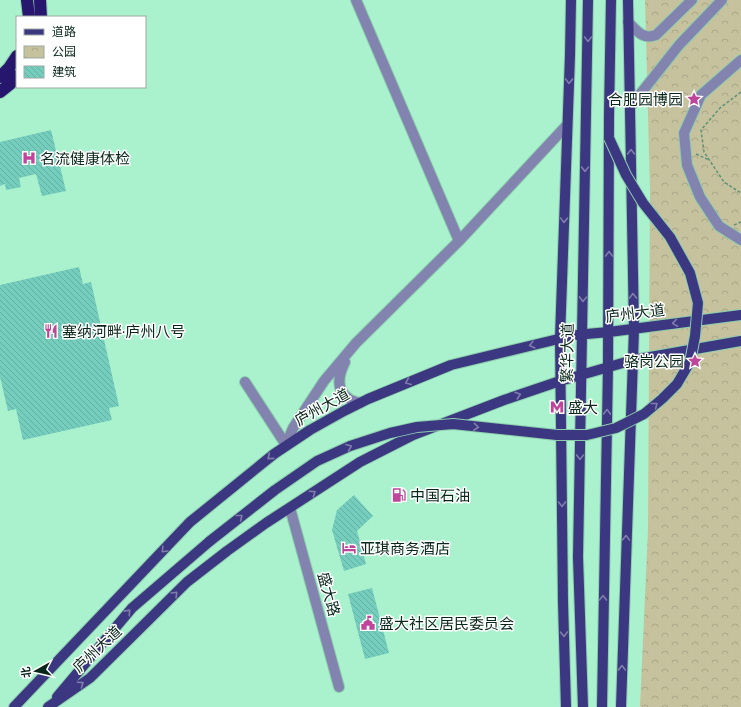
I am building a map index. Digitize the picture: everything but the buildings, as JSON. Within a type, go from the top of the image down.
[{"type":"highway","points":[[27,0],[29,16]]},
{"type":"highway","points":[[40,0],[40,16]]},
{"type":"highway","points":[[0,77],[9,68],[16,58]]},
{"type":"highway","points":[[0,92],[16,77]]},
{"type":"main road","points":[[566,707],[563,602],[560,338],[571,0]]},
{"type":"main road","name":"繁华大道","points":[[583,707],[578,558],[588,0]]},
{"type":"main road","points":[[602,707],[608,367],[611,0]]},
{"type":"main road","points":[[621,707],[634,329],[628,0]]},
{"type":"main road","points":[[49,707],[132,608],[210,541],[274,490],[317,461],[350,446],[390,433],[417,427],[453,424],[558,435],[587,435],[616,428],[644,414],[677,384],[690,362],[695,336],[698,303],[690,273],[670,237],[643,203],[626,175],[609,138]]},
{"type":"main road","name":"庐州大道","points":[[14,707],[190,522],[274,454],[316,426],[360,403],[450,365],[582,334],[634,329],[741,315]]},
{"type":"main road","name":"庐州大道","points":[[49,707],[90,678],[187,582],[233,546],[360,462],[413,435],[504,400],[560,381],[633,360],[741,341]]},
{"type":"street","points":[[356,0],[459,241]]},
{"type":"street","points":[[628,22],[645,36],[650,37],[656,35],[692,0]]},
{"type":"street","points":[[630,107],[679,45],[722,0]]},
{"type":"street","points":[[741,60],[702,95],[684,133],[684,148],[687,165],[700,197],[719,226],[741,240]]},
{"type":"street","points":[[286,445],[293,428],[324,381],[356,343],[459,241],[567,125]]},
{"type":"street","points":[[356,343],[340,371],[339,380],[341,390],[348,399],[360,403]]},
{"type":"street","points":[[245,382],[286,445]]},
{"type":"street","name":"盛大路","points":[[290,508],[339,687]]},
{"type":"path","points":[[741,92],[720,108],[701,130],[704,152],[724,182],[741,193]]},
{"type":"path","points":[[684,148],[710,161]]},
{"type":"green space","name":"骆岗公园","points":[[645,0],[741,0],[741,707],[640,707],[648,530],[650,191]]},
{"type":"place","name":"合肥园博园","points":[[694,99]]},
{"type":"place","name":"名流健康体检","points":[[29,158]]},
{"type":"place","name":"塞纳河畔·庐州八号","points":[[51,331]]},
{"type":"place","name":"骆岗公园","points":[[695,361]]},
{"type":"place","name":"盛大","points":[[557,407]]},
{"type":"place","name":"中国石油","points":[[399,495]]},
{"type":"place","name":"亚琪商务酒店","points":[[349,548]]},
{"type":"place","name":"盛大社区居民委员会","points":[[368,623]]}]
